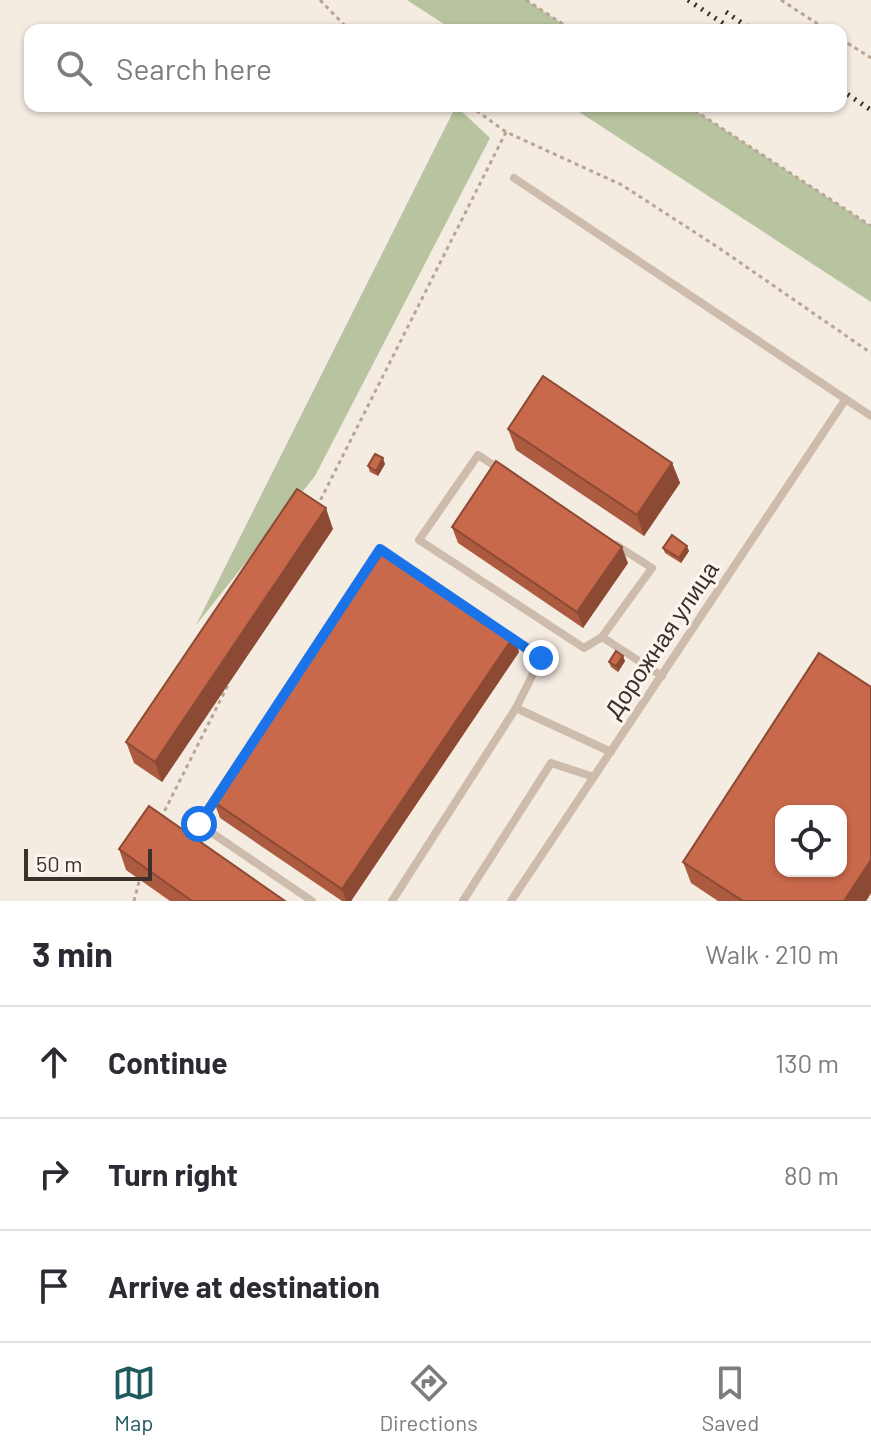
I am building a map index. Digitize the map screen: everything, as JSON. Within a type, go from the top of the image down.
[{"type":"lane","points":[[514,178],[871,416]]},
{"type":"lane","name":"Дорожная улица","points":[[511,901],[845,400]]},
{"type":"lane","points":[[504,473],[478,455],[419,540],[584,648],[602,637],[652,568],[612,542]]},
{"type":"lane","points":[[312,901],[199,824],[380,549],[405,566]]},
{"type":"lane","points":[[392,901],[516,708],[541,658],[504,633]]},
{"type":"lane","points":[[602,637],[662,676]]},
{"type":"lane","points":[[516,708],[611,752]]},
{"type":"lane","points":[[463,901],[551,763],[594,777]]},
{"type":"path","points":[[320,0],[343,24]]},
{"type":"path","points":[[526,0],[563,24]]},
{"type":"path","points":[[781,0],[818,24]]},
{"type":"path","points":[[847,43],[871,58]]},
{"type":"path","points":[[478,112],[506,132],[622,185],[871,353]]},
{"type":"path","points":[[697,112],[871,226]]},
{"type":"path","points":[[314,512],[506,132]]},
{"type":"path","points":[[159,822],[230,681]]},
{"type":"path","points":[[134,901],[141,875]]},
{"type":"green space","points":[[407,0],[526,0],[563,24],[444,24]]},
{"type":"green space","points":[[453,112],[462,112],[490,138],[315,476],[196,625]]},
{"type":"green space","points":[[579,112],[697,112],[871,226],[871,302]]},
{"type":"building","points":[[543,376],[672,463],[637,515],[508,429]]},
{"type":"building","points":[[375,454],[383,458],[376,471],[368,466]]},
{"type":"building","points":[[496,461],[622,547],[577,612],[452,527]]},
{"type":"building","points":[[297,489],[326,508],[155,762],[126,742]]},
{"type":"building","points":[[672,535],[687,546],[679,558],[663,548]]},
{"type":"building","points":[[385,549],[514,636],[342,889],[214,802]]},
{"type":"building","points":[[616,651],[623,656],[616,666],[609,662]]},
{"type":"building","points":[[819,653],[871,687],[871,860],[844,901],[743,901],[683,862]]},
{"type":"building","points":[[149,806],[285,901],[192,901],[119,849]]},
{"type":"railway","points":[[688,0],[724,24]]},
{"type":"railway","points":[[726,12],[743,24]]},
{"type":"railway","points":[[847,94],[871,110]]},
{"type":"route","points":[[199,824],[380,549],[541,658]]}]
